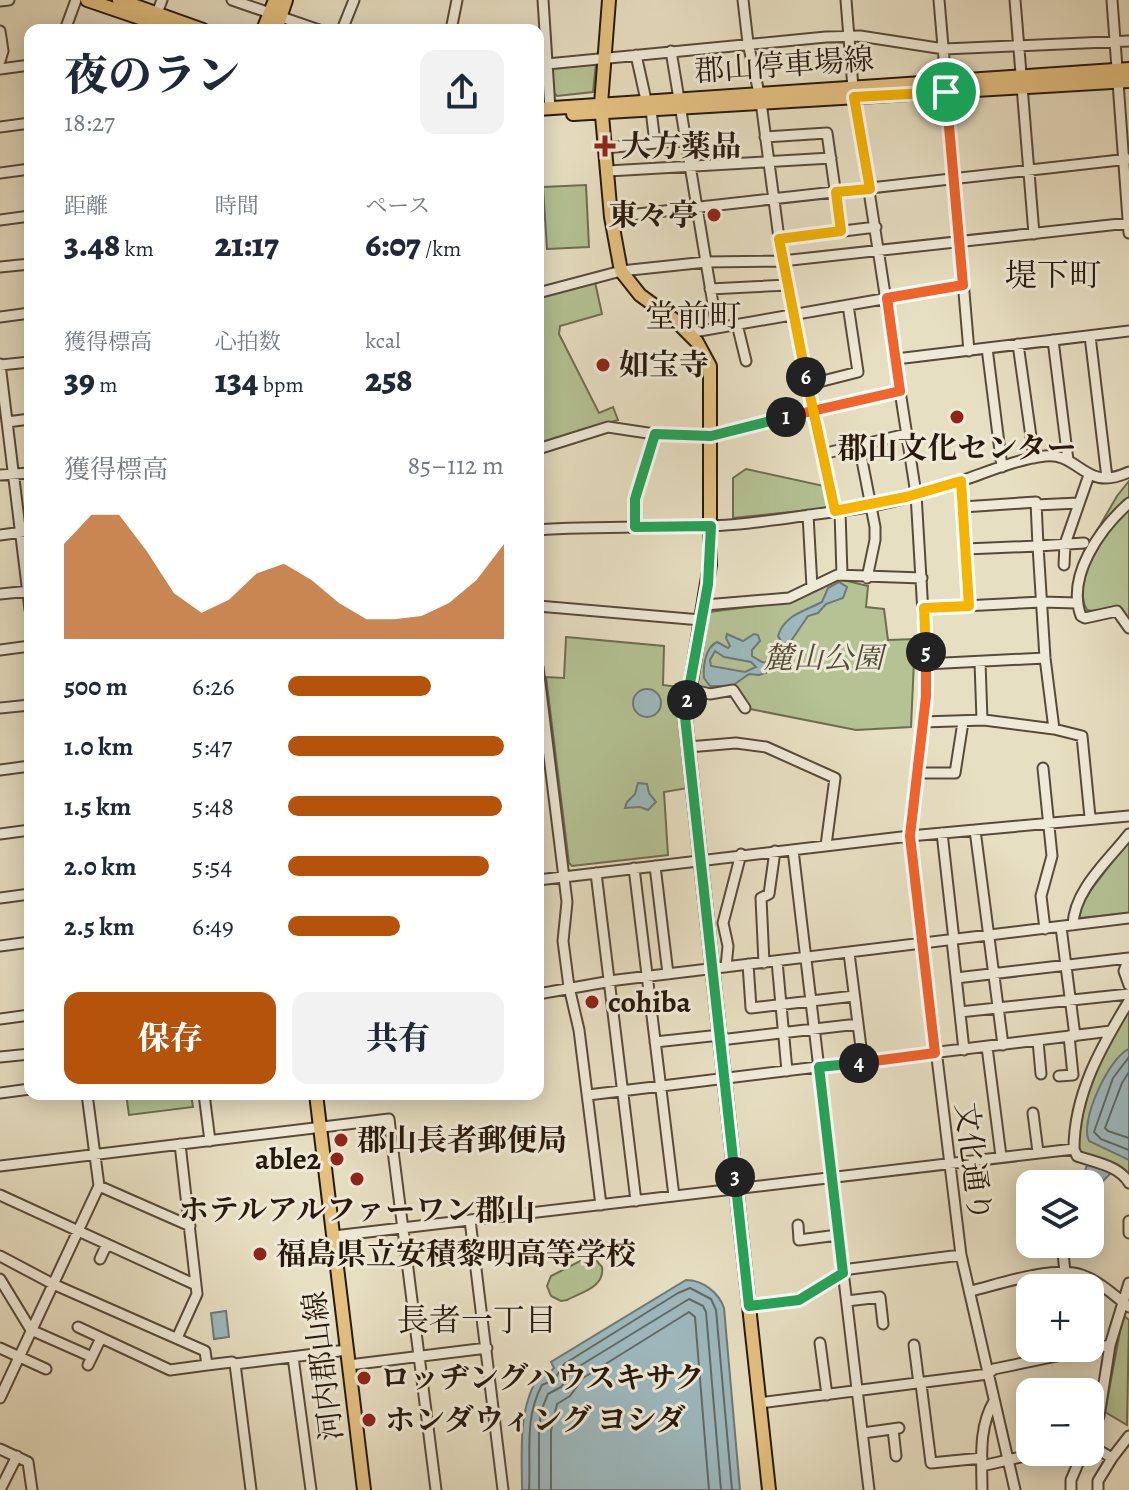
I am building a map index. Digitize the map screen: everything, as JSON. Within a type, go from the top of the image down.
[{"type":"main road","points":[[87,0],[157,24]]},
{"type":"main road","points":[[119,0],[187,24]]},
{"type":"main road","points":[[275,9],[286,0]]},
{"type":"main road","points":[[609,0],[601,108],[611,217],[621,271],[640,295],[697,342],[710,366],[710,565],[685,710],[700,860],[720,968],[720,1037],[769,1490]]},
{"type":"main road","name":"郡山停車場線","points":[[544,111],[1123,76]]},
{"type":"main road","name":"河内郡山線","points":[[317,1100],[364,1490]]},
{"type":"street","points":[[0,1],[9,0]]},
{"type":"street","points":[[67,24],[76,0]]},
{"type":"street","points":[[157,13],[162,0]]},
{"type":"street","points":[[232,0],[275,9],[306,24]]},
{"type":"street","points":[[344,24],[354,0]]},
{"type":"street","points":[[452,24],[457,0]]},
{"type":"street","points":[[543,0],[547,64],[544,92]]},
{"type":"street","points":[[743,0],[748,43],[760,97],[782,261],[812,410],[837,511],[842,575]]},
{"type":"street","name":"文化通り","points":[[846,0],[854,92],[916,494],[926,664],[910,836],[961,1255],[1015,1490]]},
{"type":"street","points":[[939,0],[969,351]]},
{"type":"street","points":[[1015,0],[1034,234]]},
{"type":"street","points":[[1112,0],[1114,42],[1123,76],[1129,233]]},
{"type":"street","points":[[0,31],[3,51],[0,61]]},
{"type":"street","points":[[547,64],[849,36],[944,49],[1129,41]]},
{"type":"street","points":[[671,51],[717,328]]},
{"type":"street","points":[[636,55],[655,143]]},
{"type":"street","points":[[0,69],[24,66]]},
{"type":"street","points":[[0,127],[24,124]]},
{"type":"street","points":[[765,137],[827,133],[841,231]]},
{"type":"street","points":[[605,148],[686,140]]},
{"type":"street","points":[[608,171],[831,158]]},
{"type":"street","points":[[611,217],[1127,159]]},
{"type":"street","points":[[0,173],[24,170]]},
{"type":"street","points":[[0,220],[24,217]]},
{"type":"street","points":[[544,291],[621,271],[706,262],[782,261],[1129,223]]},
{"type":"street","points":[[779,239],[876,227]]},
{"type":"street","points":[[0,267],[24,265]]},
{"type":"street","points":[[710,289],[787,285]]},
{"type":"street","points":[[688,333],[963,285]]},
{"type":"street","points":[[807,385],[858,372],[848,305]]},
{"type":"street","points":[[0,317],[24,314]]},
{"type":"street","points":[[737,324],[746,361]]},
{"type":"street","points":[[896,359],[1129,331]]},
{"type":"street","points":[[1090,336],[1107,478]]},
{"type":"street","points":[[1053,340],[1068,460]]},
{"type":"street","points":[[1018,344],[1034,458]]},
{"type":"street","points":[[987,348],[1002,467]]},
{"type":"street","points":[[24,363],[0,365],[13,475],[24,527]]},
{"type":"street","points":[[544,447],[608,427],[655,434],[711,436],[900,391]]},
{"type":"street","points":[[7,422],[24,420]]},
{"type":"street","points":[[635,527],[635,499],[655,434]]},
{"type":"street","points":[[822,454],[907,434]]},
{"type":"street","points":[[859,445],[872,504],[875,540],[867,578]]},
{"type":"street","points":[[544,530],[711,526],[837,511],[916,494],[1048,455],[1068,460],[1089,475],[1107,478],[1129,472]]},
{"type":"street","points":[[0,475],[24,474]]},
{"type":"street","points":[[1064,565],[1065,544],[1089,475]]},
{"type":"street","points":[[961,481],[969,606]]},
{"type":"street","points":[[963,507],[1036,502],[1045,658],[1054,729]]},
{"type":"street","points":[[1036,505],[1078,503]]},
{"type":"street","points":[[1129,503],[1106,529],[1083,566],[1077,603],[1081,616],[1085,618],[1117,611],[1129,628]]},
{"type":"street","points":[[808,515],[812,587]]},
{"type":"street","points":[[0,535],[24,532]]},
{"type":"street","points":[[966,549],[1084,543]]},
{"type":"street","points":[[705,605],[789,598],[831,577],[842,575],[922,578]]},
{"type":"street","points":[[0,594],[24,592]]},
{"type":"street","points":[[924,608],[1077,603]]},
{"type":"street","points":[[544,607],[701,620]]},
{"type":"street","points":[[0,650],[24,647]]},
{"type":"street","points":[[926,664],[1045,658]]},
{"type":"street","points":[[980,662],[982,720]]},
{"type":"street","points":[[689,689],[710,694],[733,690],[745,708]]},
{"type":"street","points":[[0,708],[24,706]]},
{"type":"street","points":[[544,719],[567,902],[563,941],[579,1030],[601,1205]]},
{"type":"street","points":[[923,722],[982,720],[1054,729],[1082,736],[1090,817]]},
{"type":"street","points":[[917,773],[955,773],[963,722]]},
{"type":"street","points":[[688,747],[736,743],[766,747],[835,778],[826,845]]},
{"type":"street","points":[[544,767],[550,766]]},
{"type":"street","points":[[0,770],[24,767]]},
{"type":"street","points":[[1043,768],[1052,856],[1041,896],[1045,929]]},
{"type":"street","points":[[544,879],[741,854],[1090,817],[1129,816]]},
{"type":"street","points":[[975,830],[1003,1045]]},
{"type":"street","points":[[0,834],[24,831]]},
{"type":"street","points":[[942,833],[964,1050]]},
{"type":"street","points":[[1073,925],[1079,898],[1129,834]]},
{"type":"street","points":[[793,850],[869,1490]]},
{"type":"street","points":[[764,963],[761,898],[769,894],[775,851]]},
{"type":"street","points":[[720,968],[728,946],[723,923],[741,854]]},
{"type":"street","points":[[655,866],[668,974]]},
{"type":"street","points":[[634,868],[674,1196]]},
{"type":"street","points":[[596,873],[636,1201]]},
{"type":"street","points":[[0,898],[24,895]]},
{"type":"street","points":[[544,993],[647,976],[1129,918]]},
{"type":"street","points":[[1059,1076],[1073,1075],[1071,1001],[1061,927]]},
{"type":"street","points":[[0,946],[24,943]]},
{"type":"street","points":[[849,953],[863,1063]]},
{"type":"street","points":[[956,978],[1129,958],[1124,971],[1129,985]]},
{"type":"street","points":[[777,961],[787,1071]]},
{"type":"street","points":[[748,964],[751,1008],[854,996]]},
{"type":"street","points":[[960,1012],[1129,994]]},
{"type":"street","points":[[1129,1001],[1089,1075],[1080,1101],[1074,1149],[1077,1156],[1125,1175],[1129,1183]]},
{"type":"street","points":[[0,1019],[24,1016]]},
{"type":"street","points":[[655,1042],[784,1033],[858,1024]]},
{"type":"street","points":[[588,1095],[1111,1031]]},
{"type":"street","points":[[1038,1041],[1041,1074]]},
{"type":"street","points":[[987,1047],[1001,1156]]},
{"type":"street","points":[[0,1057],[24,1055]]},
{"type":"street","points":[[0,1093],[24,1090]]},
{"type":"street","points":[[0,1398],[99,1186],[88,1100]]},
{"type":"street","points":[[205,1100],[210,1141]]},
{"type":"street","points":[[1033,1113],[1038,1152]]},
{"type":"street","points":[[0,1166],[389,1119],[436,1490]]},
{"type":"street","points":[[177,1338],[197,1294],[180,1144]]},
{"type":"street","points":[[334,1236],[1074,1149]]},
{"type":"street","points":[[99,1186],[190,1226]]},
{"type":"street","points":[[0,1195],[196,1285]]},
{"type":"street","points":[[470,1220],[503,1490]]},
{"type":"street","points":[[1129,1221],[1129,1233]]},
{"type":"street","points":[[798,1225],[799,1240],[838,1235]]},
{"type":"street","points":[[100,1259],[107,1244]]},
{"type":"street","points":[[749,1306],[799,1300],[850,1269],[961,1255]]},
{"type":"street","points":[[0,1256],[53,1284],[205,1351],[207,1365]]},
{"type":"street","points":[[1064,1258],[1065,1272]]},
{"type":"street","points":[[971,1291],[1065,1272],[1089,1278],[1126,1305]]},
{"type":"street","points":[[0,1279],[31,1330],[90,1361],[101,1338]]},
{"type":"street","points":[[1104,1384],[1110,1345],[1126,1305],[1129,1283]]},
{"type":"street","points":[[847,1301],[880,1297],[883,1324]]},
{"type":"street","points":[[78,1327],[170,1370],[347,1350]]},
{"type":"street","points":[[820,1343],[827,1395]]},
{"type":"street","points":[[914,1345],[931,1463],[1016,1458]]},
{"type":"street","points":[[759,1403],[988,1374],[994,1369],[1110,1345]]},
{"type":"street","points":[[0,1348],[46,1369]]},
{"type":"street","points":[[349,1365],[487,1348]]},
{"type":"street","points":[[293,1357],[311,1490]]},
{"type":"street","points":[[235,1364],[251,1490]]},
{"type":"street","points":[[982,1490],[982,1434],[987,1413],[994,1401]]},
{"type":"street","points":[[863,1433],[896,1429],[896,1456]]},
{"type":"street","points":[[1098,1490],[1098,1481],[1129,1436]]},
{"type":"street","points":[[0,1449],[28,1462],[32,1490]]},
{"type":"street","points":[[1104,1453],[1112,1458]]},
{"type":"street","points":[[0,1490],[17,1456]]},
{"type":"street","points":[[1071,1490],[1071,1480],[1077,1466]]},
{"type":"green space","points":[[596,63],[593,92],[557,96],[554,93],[552,65]]},
{"type":"green space","points":[[586,185],[589,247],[547,249],[544,187]]},
{"type":"green space","points":[[595,282],[602,314],[560,326],[559,334],[599,413],[613,407],[618,420],[544,443],[544,295]]},
{"type":"green space","points":[[746,469],[824,486],[829,508],[733,518],[733,478]]},
{"type":"green space","points":[[1129,481],[1129,620],[1115,608],[1087,610],[1080,560]]},
{"type":"green space","name":"麓山公園","points":[[839,579],[868,586],[866,607],[884,609],[888,640],[915,639],[911,727],[856,730],[750,709],[732,688],[719,692],[697,688],[709,612],[794,601]]},
{"type":"green space","points":[[566,637],[664,646],[663,685],[685,688],[688,788],[664,792],[668,855],[572,866],[569,863],[546,677],[564,678]]},
{"type":"green space","points":[[1129,840],[1129,913],[1080,918],[1084,899]]},
{"type":"green space","points":[[1129,1006],[1129,1176],[1121,1169],[1080,1153],[1077,1138],[1084,1100],[1092,1079]]},
{"type":"green space","points":[[127,1100],[192,1100],[193,1107],[129,1115]]},
{"type":"green space","points":[[588,1257],[594,1258],[602,1267],[596,1284],[567,1300],[561,1301],[551,1296],[547,1286],[551,1276]]},
{"type":"green space","points":[[1123,1315],[1129,1320],[1127,1425],[1105,1412]]},
{"type":"water","points":[[839,582],[847,587],[843,598],[826,604],[818,613],[808,616],[789,644],[783,644],[778,636],[785,623],[822,602],[828,588]]},
{"type":"water","points":[[727,634],[743,641],[754,634],[758,635],[760,641],[752,650],[752,656],[775,664],[774,670],[759,675],[749,674],[732,686],[710,686],[704,678],[706,658],[717,642],[728,648],[730,646]],"holes":[[[715,651],[724,657],[751,662],[756,667],[745,672],[711,666],[710,660]]]},
{"type":"water","points":[[647,689],[657,693],[661,703],[657,713],[647,717],[637,713],[633,703],[637,693]]},
{"type":"water","points":[[638,783],[647,784],[656,802],[648,810],[625,808],[635,794]]},
{"type":"water","points":[[1129,1049],[1129,1160],[1089,1141],[1087,1132],[1092,1106],[1105,1077],[1121,1054]]},
{"type":"water","points":[[1087,1165],[1109,1171],[1110,1174],[1104,1180],[1104,1170],[1085,1170]]},
{"type":"water","points":[[686,1280],[710,1288],[724,1308],[740,1490],[522,1490],[525,1413],[528,1398],[542,1370],[547,1376],[554,1368],[551,1362]]},
{"type":"water","points":[[226,1311],[229,1337],[214,1339],[211,1313]]},
{"type":"place","name":"大方薬品","points":[[605,146]]},
{"type":"place","name":"東々亭","points":[[714,215]]},
{"type":"place","name":"如宝寺","points":[[603,365]]},
{"type":"place","name":"郡山文化センター","points":[[957,417]]},
{"type":"place","name":"cohiba","points":[[592,1002]]},
{"type":"place","name":"郡山長者郵便局","points":[[341,1140]]},
{"type":"place","name":"able2","points":[[337,1159]]},
{"type":"place","name":"ホテルアルファーワン郡山","points":[[357,1179]]},
{"type":"place","name":"福島県立安積黎明高等学校","points":[[260,1254]]},
{"type":"place","name":"ロッヂングハウスキサク","points":[[364,1378]]},
{"type":"place","name":"ホンダウィング ヨシダ","points":[[369,1420]]},
{"type":"district","name":"堤下町","points":[[1053,275]]},
{"type":"district","name":"堂前町","points":[[693,316]]},
{"type":"district","name":"長者一丁目","points":[[477,1320]]},
{"type":"route","points":[[946,92],[854,97],[870,189],[836,192],[841,231],[779,239],[812,410],[835,511],[906,497],[961,481],[969,606],[924,608],[926,696],[910,836],[935,1053],[819,1067],[843,1273],[799,1300],[749,1306],[685,717],[708,584],[711,526],[635,527],[635,499],[655,434],[711,436],[812,410],[900,391],[887,298],[963,285],[946,92]]}]
